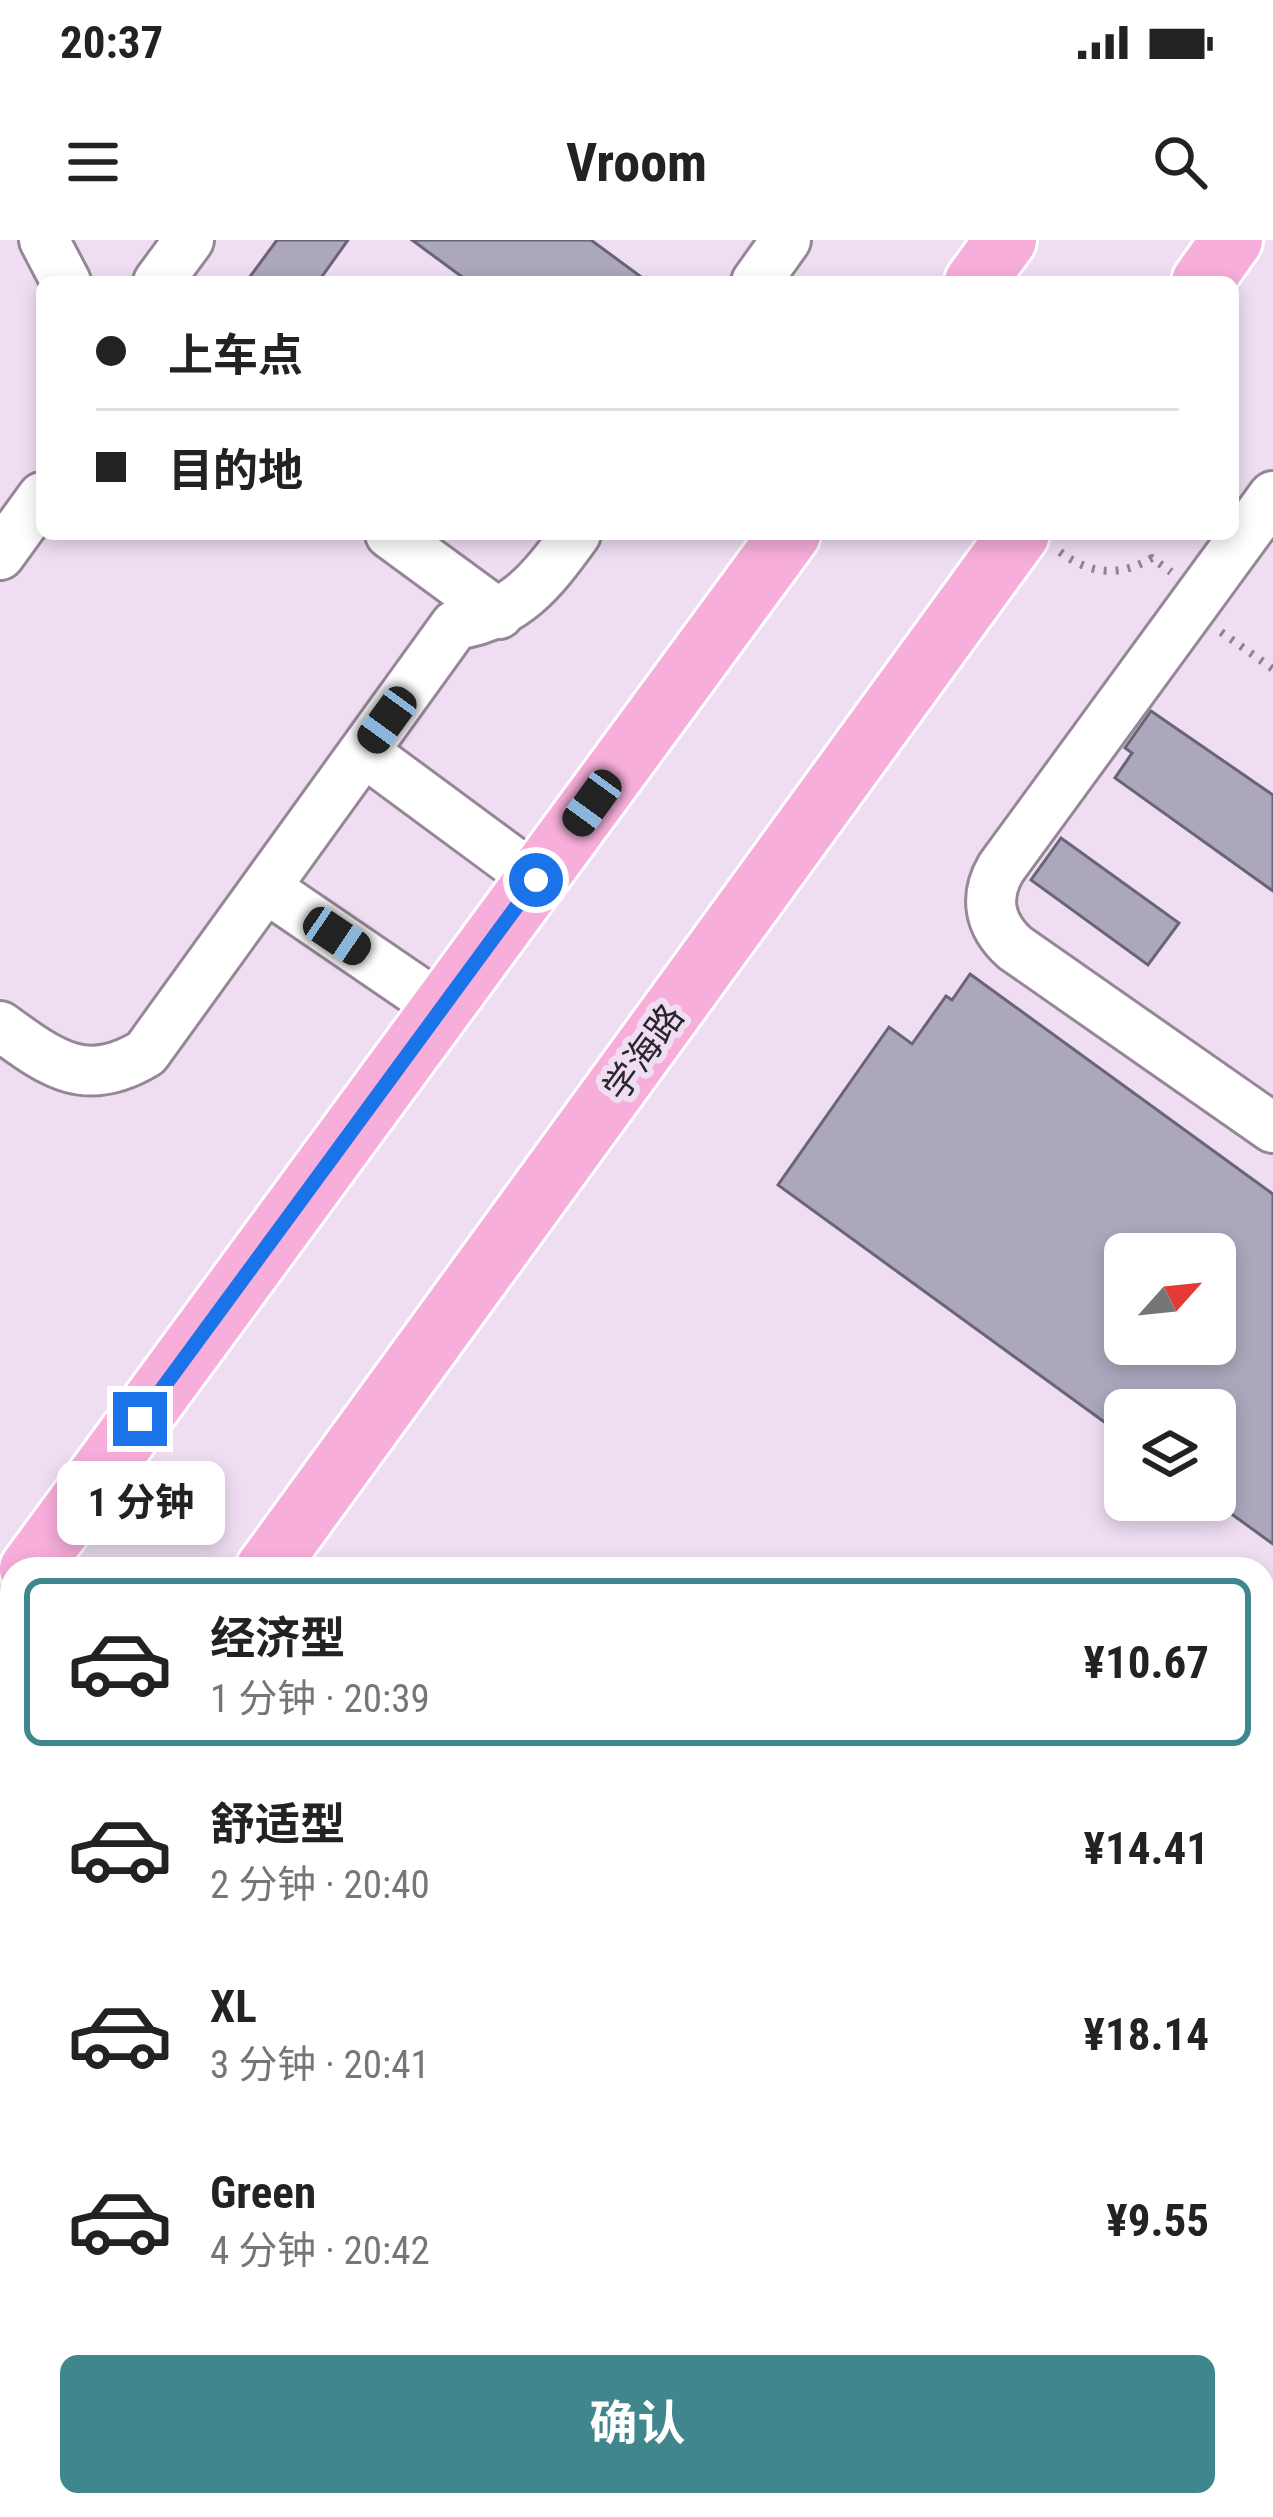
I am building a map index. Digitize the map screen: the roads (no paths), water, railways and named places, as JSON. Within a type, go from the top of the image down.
[{"type":"main road","points":[[979,276],[1006,240]]},
{"type":"main road","points":[[1206,276],[1232,240]]},
{"type":"main road","points":[[39,1557],[786,540]]},
{"type":"main road","name":"学海路","points":[[275,1557],[1032,540]]},
{"type":"lane","points":[[44,240],[63,276]]},
{"type":"lane","points":[[162,276],[189,240]]},
{"type":"lane","points":[[760,276],[786,240]]},
{"type":"lane","points":[[1273,496],[1001,868],[993,882],[992,915],[1015,948],[1273,1128]]},
{"type":"lane","points":[[0,555],[36,505]]},
{"type":"lane","points":[[398,540],[499,614]]},
{"type":"lane","points":[[0,1026],[40,1056],[74,1070],[129,1063],[160,1039],[455,625],[499,614],[536,587],[571,540]]},
{"type":"lane","points":[[364,752],[536,880]]},
{"type":"lane","points":[[266,888],[442,1008]]}]
